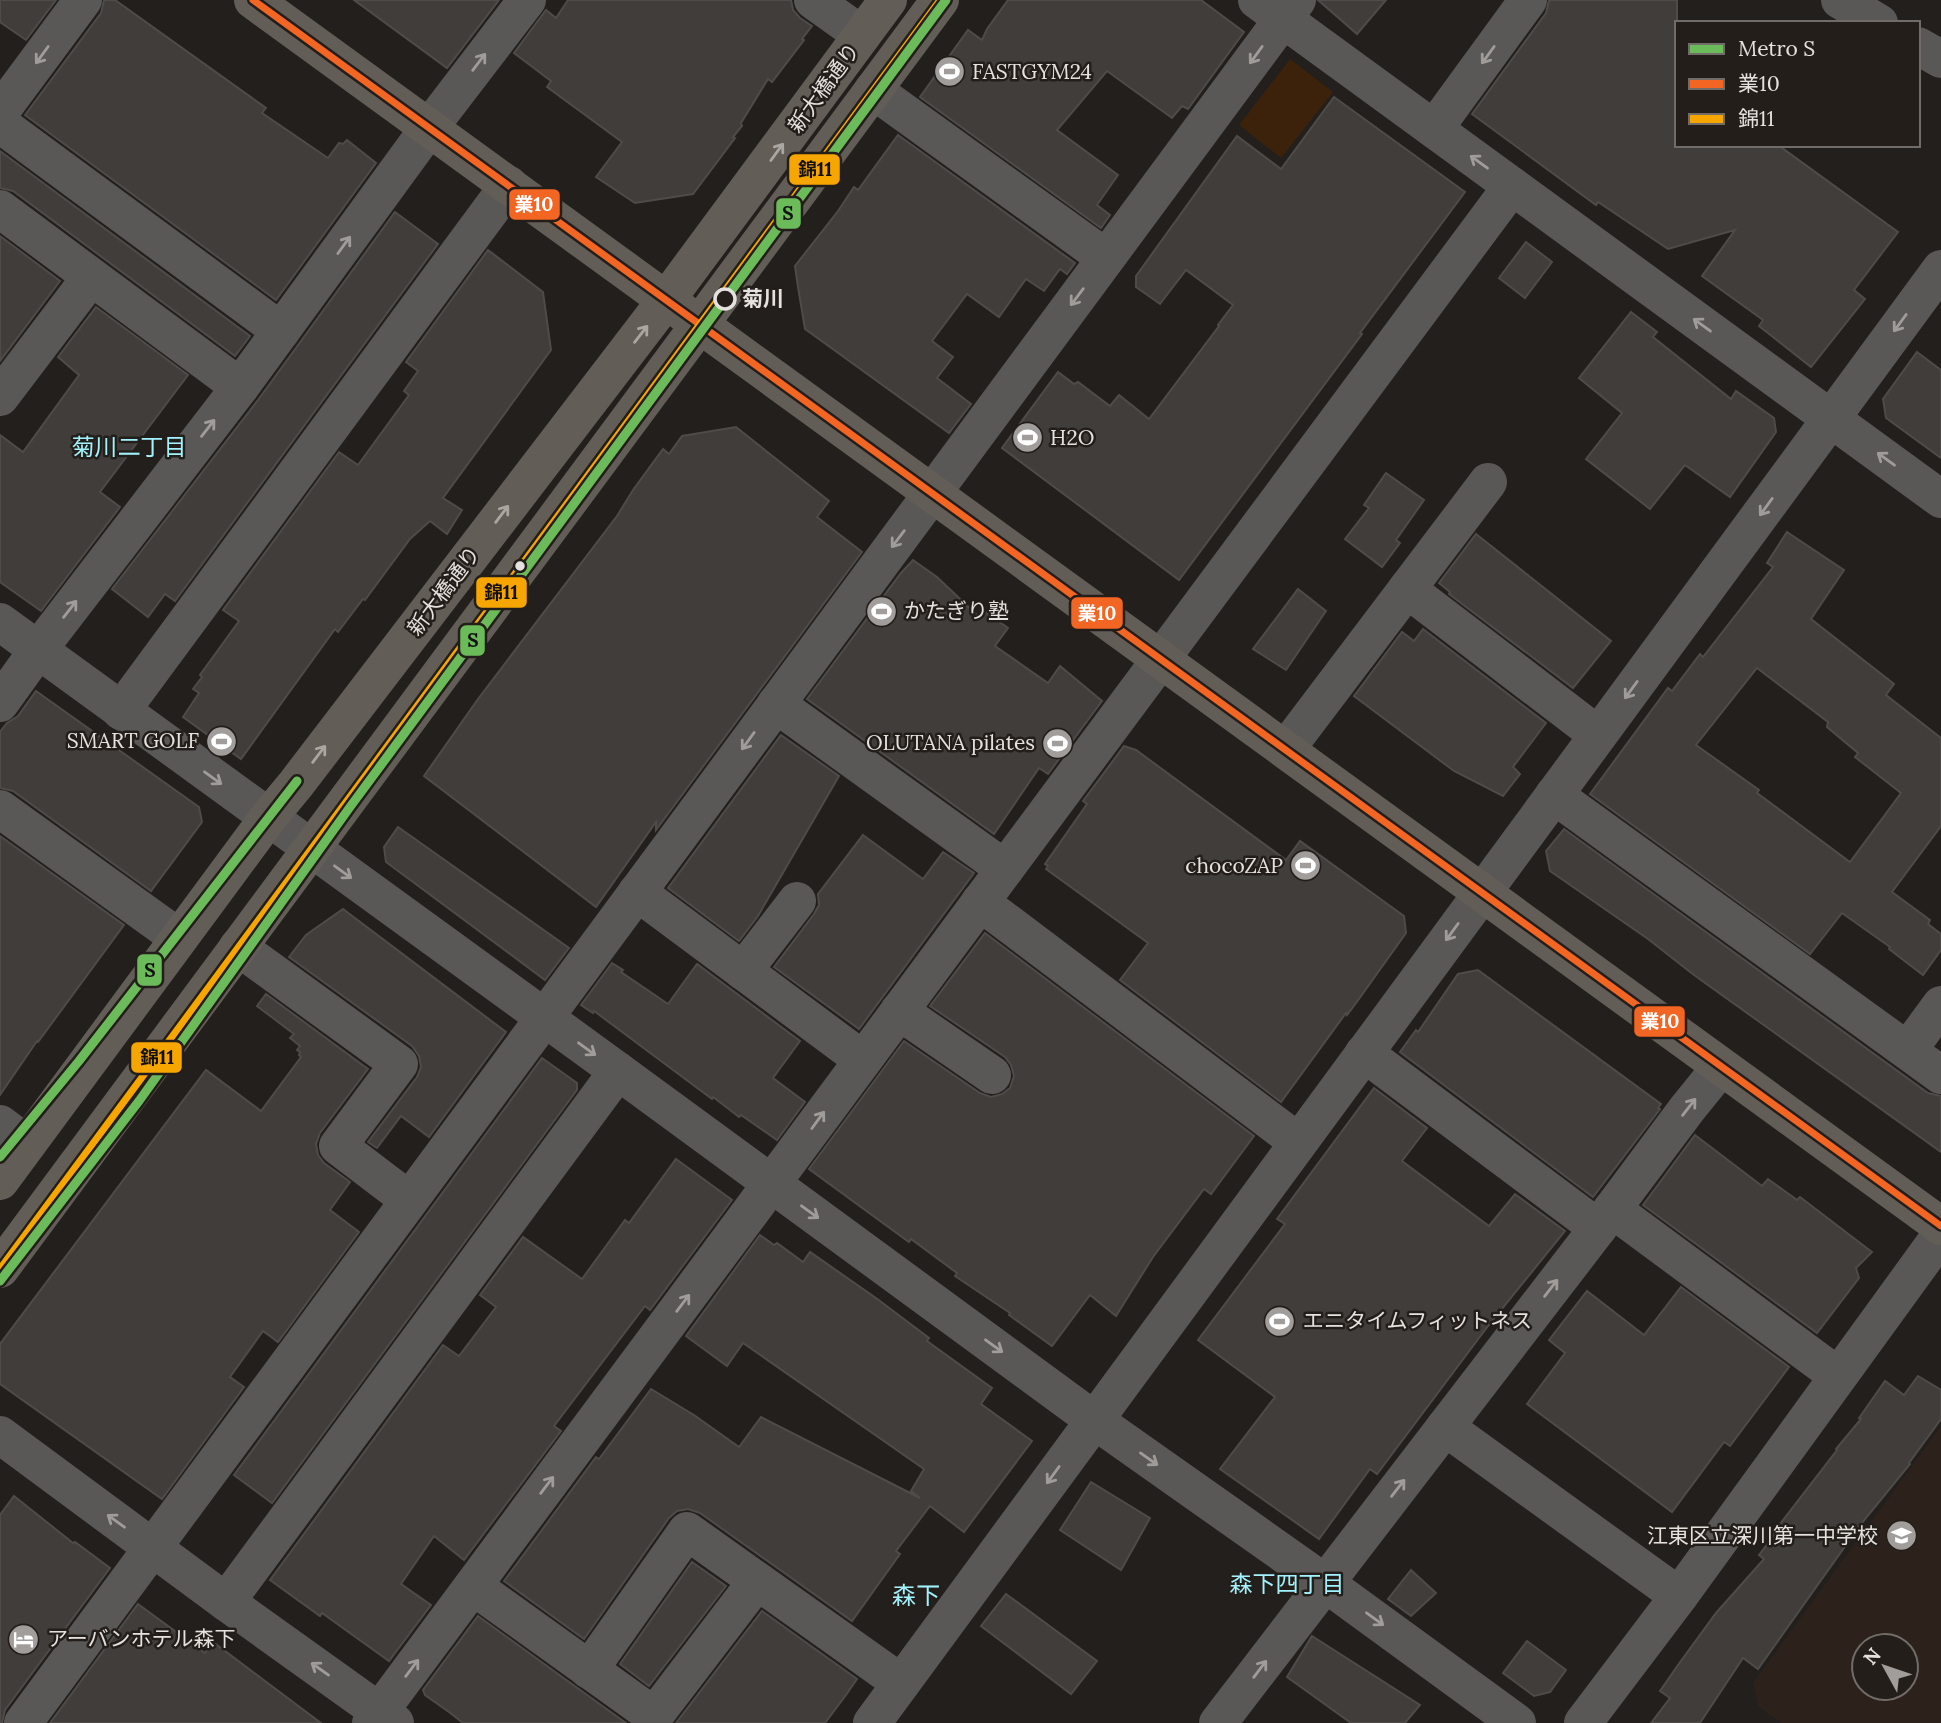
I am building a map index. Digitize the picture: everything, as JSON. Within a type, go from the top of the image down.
[{"type":"main road","points":[[253,0],[1941,1226]]},
{"type":"main road","name":"新大橋通り","points":[[0,1181],[14,1134],[179,938],[268,818],[667,299],[888,0]]},
{"type":"main road","name":"新大橋通り","points":[[0,1269],[940,0]]},
{"type":"street","points":[[0,112],[83,0]]},
{"type":"street","points":[[0,703],[240,387],[429,128],[527,0]]},
{"type":"street","points":[[813,0],[862,36]]},
{"type":"street","points":[[1434,130],[1528,0]]},
{"type":"street","points":[[1840,0],[1876,21]]},
{"type":"street","points":[[23,1723],[1106,258],[1279,6],[1434,130],[1941,499]]},
{"type":"street","points":[[1920,47],[1941,59]]},
{"type":"street","points":[[873,90],[1106,258]]},
{"type":"street","points":[[0,124],[281,331]]},
{"type":"street","points":[[121,711],[509,185]]},
{"type":"street","points":[[0,1435],[382,1719],[473,1586],[1512,186]]},
{"type":"street","points":[[0,209],[240,387]]},
{"type":"street","points":[[872,1723],[1941,268]]},
{"type":"street","points":[[0,397],[91,277]]},
{"type":"street","points":[[1286,748],[1488,482]]},
{"type":"street","points":[[1407,589],[1598,735]]},
{"type":"street","points":[[0,622],[1094,1420],[1517,1723]]},
{"type":"street","points":[[776,704],[1005,869]]},
{"type":"street","points":[[1553,795],[1941,1075]]},
{"type":"street","points":[[0,809],[179,938]]},
{"type":"street","points":[[637,892],[863,1060]]},
{"type":"street","points":[[743,971],[797,901]]},
{"type":"street","points":[[980,902],[1298,1142]]},
{"type":"street","points":[[239,947],[399,1064],[338,1146],[410,1200]]},
{"type":"street","points":[[1908,1050],[1941,1005]]},
{"type":"street","points":[[899,1012],[992,1075]]},
{"type":"street","points":[[1364,1053],[1838,1376]]},
{"type":"street","points":[[1218,1723],[1721,1067]]},
{"type":"street","points":[[226,1602],[618,1071]]},
{"type":"street","points":[[1583,1723],[1941,1235]]},
{"type":"street","points":[[1445,1427],[1679,1595]]},
{"type":"street","points":[[589,1670],[687,1531],[901,1683]]},
{"type":"street","points":[[473,1586],[654,1716],[757,1581]]},
{"type":"shaded area","points":[[1290,59],[1333,92],[1281,158],[1239,125]]},
{"type":"shaded area","name":"江東区立深川第一中学校","points":[[1941,1426],[1941,1723],[1781,1723],[1758,1706],[1753,1683]]},
{"type":"building","points":[[0,0],[56,0],[26,40],[0,22]]},
{"type":"building","points":[[104,0],[115,0],[266,108],[262,113],[328,158],[339,143],[343,144],[347,140],[376,163],[276,300],[25,115],[101,13]]},
{"type":"building","points":[[354,0],[499,0],[447,68]]},
{"type":"building","points":[[568,0],[791,0],[793,10],[812,26],[772,82],[768,79],[733,137],[735,138],[693,194],[635,203],[596,177],[622,142],[547,87],[551,81],[514,53],[546,10],[556,18]]},
{"type":"building","points":[[1008,0],[1201,0],[1244,32],[1188,109],[1182,106],[1172,118],[1107,71],[1057,130],[1118,175],[1097,205],[1110,215],[1101,228],[920,97],[968,30],[982,40]]},
{"type":"building","points":[[1318,0],[1386,0],[1357,34]]},
{"type":"building","points":[[1549,0],[1677,0],[1675,147],[1781,147],[1898,232],[1854,290],[1865,299],[1811,367],[1759,326],[1763,320],[1702,276],[1735,230],[1668,249],[1598,202],[1596,205],[1472,114],[1546,13]]},
{"type":"building","points":[[1334,97],[1465,192],[1179,580],[1002,448],[1058,372],[1074,384],[1078,382],[1110,406],[1119,395],[1149,419],[1233,305],[1186,270],[1160,304],[1136,287],[1136,276],[1237,136],[1281,169]]},
{"type":"building","points":[[898,135],[1075,263],[1067,274],[1060,269],[1044,291],[1026,279],[999,317],[967,294],[932,341],[953,357],[937,378],[971,404],[949,433],[805,329],[795,266],[854,187],[858,190]]},
{"type":"building","points":[[0,151],[250,336],[235,356],[13,191],[0,188]]},
{"type":"building","points":[[395,212],[438,244],[175,601],[165,594],[148,617],[112,589],[258,400]]},
{"type":"building","points":[[0,236],[60,281],[0,361]]},
{"type":"building","points":[[1526,242],[1552,262],[1525,298],[1499,278]]},
{"type":"building","points":[[488,250],[543,292],[551,350],[443,498],[462,510],[447,534],[430,521],[410,539],[365,600],[363,599],[338,632],[335,629],[241,759],[183,717],[199,693],[193,689],[202,677],[200,675],[239,621],[223,610],[339,452],[358,465],[409,395],[404,391],[418,371],[406,362]]},
{"type":"building","points":[[96,307],[188,375],[100,492],[120,507],[41,611],[0,582],[0,435],[23,452],[79,375],[58,357]]},
{"type":"building","points":[[1631,312],[1657,332],[1653,337],[1731,399],[1736,391],[1774,418],[1776,432],[1730,497],[1685,465],[1650,509],[1586,459],[1622,413],[1579,378]]},
{"type":"building","points":[[1917,352],[1941,370],[1941,458],[1886,418],[1883,399]]},
{"type":"building","points":[[736,427],[829,501],[817,517],[862,552],[656,830],[656,822],[596,907],[424,776],[478,699],[617,516],[663,449],[669,454],[682,436]]},
{"type":"building","points":[[1386,473],[1424,500],[1396,540],[1400,543],[1382,567],[1345,539],[1369,508],[1364,505]]},
{"type":"building","points":[[1787,532],[1844,570],[1811,619],[1894,684],[1886,695],[1941,738],[1941,826],[1892,892],[1930,920],[1928,924],[1941,934],[1941,950],[1923,975],[1889,949],[1890,947],[1842,913],[1810,954],[1590,794],[1668,688],[1672,691],[1700,654],[1703,657],[1773,567],[1767,563]],"holes":[[[1757,668],[1828,722],[1827,727],[1858,753],[1855,757],[1901,793],[1850,862],[1757,793],[1759,790],[1696,745]]]},
{"type":"building","points":[[1476,534],[1611,641],[1573,688],[1449,594],[1439,583]]},
{"type":"building","points":[[913,560],[937,577],[979,617],[984,611],[1008,628],[995,646],[1048,683],[1060,666],[1102,701],[1048,774],[1039,768],[994,834],[807,699]]},
{"type":"building","points":[[1298,589],[1326,611],[1286,670],[1253,649]]},
{"type":"building","points":[[1423,629],[1546,723],[1513,767],[1520,774],[1503,796],[1454,771],[1354,696],[1402,632],[1414,641]]},
{"type":"building","points":[[36,691],[199,807],[202,822],[151,891],[13,791],[0,788],[0,732],[18,716]]},
{"type":"building","points":[[781,735],[839,776],[758,916],[739,941],[668,888]]},
{"type":"building","points":[[1124,746],[1136,750],[1286,860],[1300,841],[1404,916],[1406,933],[1281,1102],[1120,980],[1148,943],[1046,869],[1048,866],[1045,864],[1087,804],[1083,801]]},
{"type":"building","points":[[398,827],[569,948],[545,980],[386,862],[384,847]]},
{"type":"building","points":[[1564,829],[1928,1093],[1941,1096],[1941,1152],[1550,871],[1546,851]]},
{"type":"building","points":[[863,835],[923,879],[943,852],[974,873],[859,1029],[774,967],[814,914],[819,905],[818,894]]},
{"type":"building","points":[[0,836],[124,925],[0,1095]]},
{"type":"building","points":[[343,909],[506,1032],[429,1137],[401,1116],[377,1148],[368,1142],[417,1077],[421,1067],[419,1056],[412,1046],[289,957],[306,935]]},
{"type":"building","points":[[985,933],[1254,1136],[1211,1194],[1204,1189],[1153,1257],[1116,1316],[1090,1295],[1052,1346],[1009,1315],[1010,1313],[955,1276],[957,1273],[911,1239],[909,1242],[809,1169],[904,1041],[980,1093],[991,1097],[1010,1088],[1014,1076],[1005,1057],[930,1006]]},
{"type":"building","points":[[612,963],[668,1004],[697,964],[800,1041],[773,1078],[805,1102],[777,1140],[741,1115],[739,1117],[713,1097],[712,1099],[594,1011],[593,1013],[581,1005]]},
{"type":"building","points":[[1478,970],[1661,1104],[1658,1108],[1660,1109],[1593,1197],[1400,1052],[1416,1030],[1418,1032],[1458,974]]},
{"type":"building","points":[[266,994],[368,1069],[320,1133],[316,1144],[318,1155],[324,1163],[350,1182],[330,1210],[359,1232],[278,1342],[263,1331],[230,1377],[244,1387],[162,1499],[0,1384],[0,1344],[206,1070],[261,1111],[301,1057],[297,1050],[300,1046],[290,1038],[294,1034],[257,1006]]},
{"type":"building","points":[[542,1058],[577,1083],[577,1090],[272,1503],[234,1475]]},
{"type":"building","points":[[1374,1088],[1427,1128],[1402,1161],[1489,1226],[1515,1194],[1565,1231],[1488,1326],[1377,1474],[1370,1469],[1319,1539],[1220,1469],[1275,1397],[1198,1340],[1285,1224],[1277,1219]]},
{"type":"building","points":[[1695,1135],[1762,1186],[1768,1179],[1797,1200],[1800,1197],[1872,1252],[1856,1268],[1859,1278],[1817,1333],[1643,1205]]},
{"type":"building","points":[[676,1159],[732,1200],[650,1310],[645,1306],[554,1426],[561,1431],[464,1560],[434,1536],[401,1584],[431,1605],[389,1661],[270,1580],[443,1345],[459,1356],[496,1307],[480,1295],[523,1237],[582,1279],[625,1220],[629,1223]]},
{"type":"building","points":[[760,1235],[774,1245],[777,1243],[803,1262],[810,1252],[929,1338],[927,1341],[992,1388],[981,1404],[1032,1441],[964,1532],[930,1506],[896,1551],[900,1554],[852,1621],[700,1513],[688,1509],[677,1511],[669,1518],[584,1639],[504,1581],[596,1457],[599,1459],[651,1389],[739,1447],[761,1417],[920,1498],[911,1491],[924,1469],[743,1343],[727,1366],[686,1336]]},
{"type":"building","points":[[1681,1287],[1789,1367],[1730,1446],[1724,1442],[1672,1512],[1527,1404],[1565,1353],[1549,1340],[1587,1291],[1644,1335]]},
{"type":"building","points":[[1918,1376],[1941,1390],[1941,1419],[1910,1464],[1861,1524],[1758,1669],[1743,1658],[1700,1723],[1651,1723],[1670,1698],[1660,1691],[1716,1613],[1764,1559],[1759,1555],[1775,1534],[1773,1533],[1861,1419],[1859,1418],[1885,1381],[1904,1395]]},
{"type":"building","points":[[1091,1482],[1150,1518],[1121,1570],[1060,1530]]},
{"type":"building","points":[[14,1496],[73,1543],[110,1568],[5,1710],[0,1723],[0,1515]]},
{"type":"building","points":[[692,1562],[726,1586],[649,1686],[620,1664]]},
{"type":"building","points":[[1411,1570],[1436,1593],[1411,1616],[1388,1599]]},
{"type":"building","points":[[1006,1594],[1097,1661],[1071,1694],[981,1626]]},
{"type":"building","points":[[138,1604],[205,1653],[213,1642],[321,1723],[50,1723]]},
{"type":"building","points":[[762,1611],[857,1679],[825,1723],[676,1723]]},
{"type":"building","points":[[478,1616],[626,1723],[463,1723],[425,1695],[423,1690]]},
{"type":"building","points":[[1312,1636],[1420,1705],[1405,1723],[1351,1723],[1287,1677]]},
{"type":"building","points":[[1527,1641],[1566,1670],[1550,1692],[1534,1696],[1503,1673]]},
{"type":"metro line","name":"S","points":[[0,1281],[139,1101],[350,807],[946,0]]},
{"type":"metro line","name":"S","points":[[0,1157],[79,1061],[297,781]]},
{"type":"transit line","name":"業10","points":[[253,0],[1941,1226]]},
{"type":"transit line","name":"錦11","points":[[0,1269],[940,0]]},
{"type":"place","name":"FASTGYM24","points":[[949,72]]},
{"type":"place","name":"菊川","points":[[725,299]]},
{"type":"place","name":"H2O","points":[[1027,438]]},
{"type":"place","name":"かたぎり塾","points":[[881,611]]},
{"type":"place","name":"SMART GOLF","points":[[222,741]]},
{"type":"place","name":"OLUTANA pilates","points":[[1058,743]]},
{"type":"place","name":"chocoZAP","points":[[1306,866]]},
{"type":"place","name":"エニタイムフィットネス","points":[[1280,1321]]},
{"type":"place","name":"江東区立深川第一中学校","points":[[1901,1536]]},
{"type":"place","name":"アーバンホテル森下","points":[[24,1639]]},
{"type":"district","name":"菊川二丁目","points":[[129,447]]},
{"type":"district","name":"森下四丁目","points":[[1287,1584]]},
{"type":"district","name":"森下","points":[[916,1596]]}]
